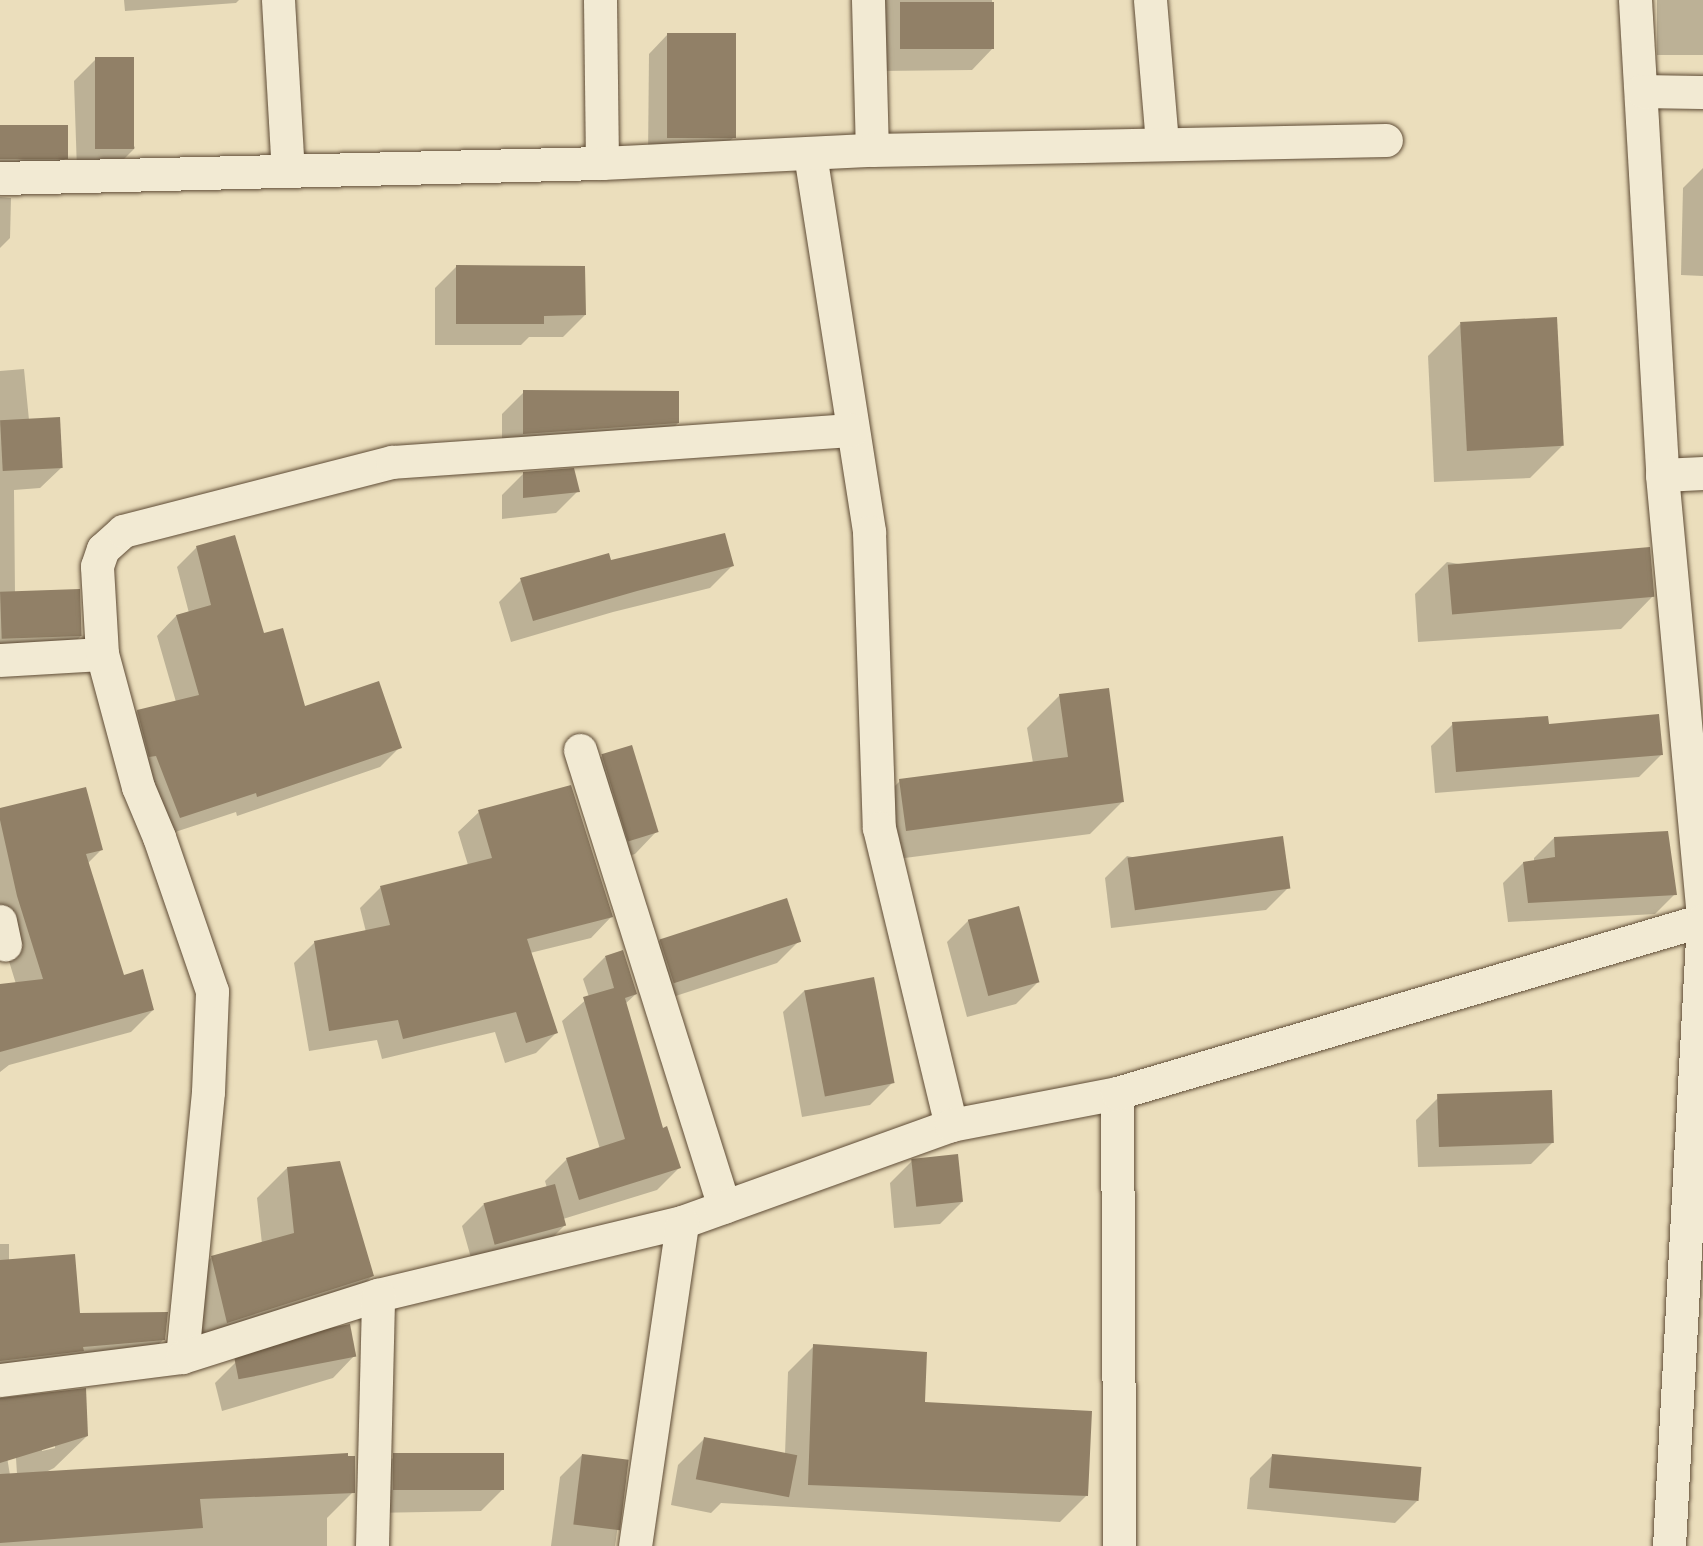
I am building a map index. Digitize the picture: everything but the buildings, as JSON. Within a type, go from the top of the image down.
[{"type":"street","points":[[278,0],[288,171]]},
{"type":"street","points":[[600,0],[602,163]]},
{"type":"street","points":[[868,0],[872,150]]},
{"type":"street","points":[[1150,0],[1162,144]]},
{"type":"street","points":[[1635,0],[1642,91],[1662,475],[1699,844],[1703,920],[1697,1160],[1669,1546]]},
{"type":"street","points":[[1642,91],[1703,92]]},
{"type":"street","points":[[0,178],[602,163],[872,150],[1386,140]]},
{"type":"street","points":[[810,154],[869,532],[879,828],[951,1125]]},
{"type":"street","points":[[182,1357],[208,1092],[212,991],[159,837],[138,787],[102,654],[97,566],[103,549],[123,531],[392,462],[852,430]]},
{"type":"street","points":[[1662,475],[1703,473]]},
{"type":"street","points":[[0,660],[102,654]]},
{"type":"street","points":[[580,750],[724,1207]]},
{"type":"street","points":[[0,1380],[182,1357],[378,1295],[682,1222],[951,1125],[1117,1093],[1703,920]]},
{"type":"street","points":[[1117,1093],[1119,1546]]},
{"type":"street","points":[[635,1546],[682,1222]]},
{"type":"street","points":[[372,1546],[378,1295]]}]
